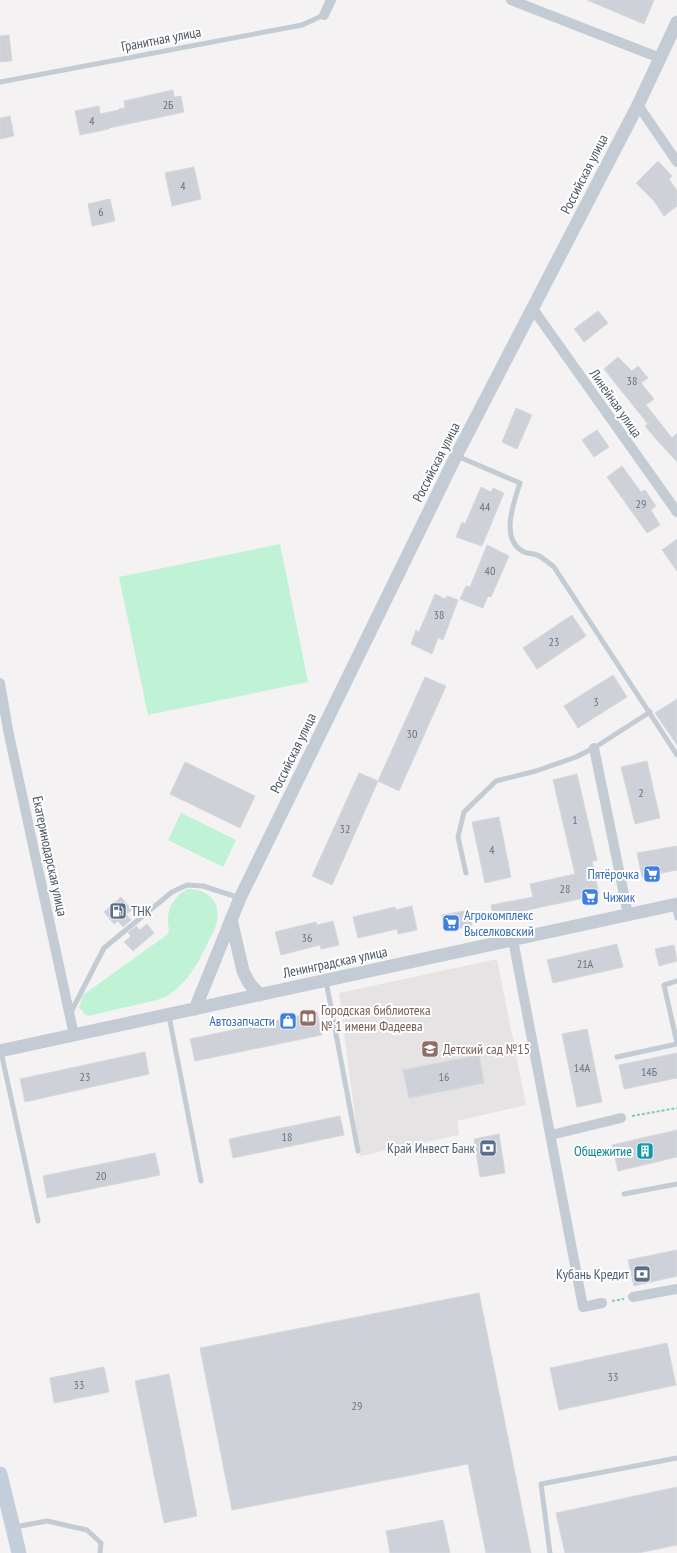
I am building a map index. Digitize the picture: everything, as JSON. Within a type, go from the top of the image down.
[{"type":"main road","points":[[0,1474],[18,1553]]},
{"type":"street","points":[[324,15],[331,0]]},
{"type":"street","points":[[511,0],[660,58]]},
{"type":"street","name":"Российская улица","points":[[195,1009],[240,898],[456,456],[638,105],[677,22]]},
{"type":"street","points":[[638,105],[677,162]]},
{"type":"street","name":"Линейная улица","points":[[533,309],[677,512]]},
{"type":"street","name":"Екатеринодарская улица","points":[[0,683],[4,731],[74,1035]]},
{"type":"street","points":[[594,748],[628,914]]},
{"type":"street","name":"Ленинградская улица","points":[[0,1051],[676,904]]},
{"type":"street","points":[[231,920],[243,971],[249,983],[260,995]]},
{"type":"street","points":[[513,940],[583,1307],[602,1303]]},
{"type":"street","points":[[551,1135],[621,1118]]},
{"type":"street","points":[[633,1297],[677,1289]]},
{"type":"lane","name":"Гранитная улица","points":[[0,82],[302,25],[324,15]]},
{"type":"lane","points":[[456,456],[520,483],[510,514],[511,540],[516,547],[524,552],[540,556],[554,567],[650,712],[677,756]]},
{"type":"lane","points":[[466,874],[458,837],[464,812],[496,781],[536,771],[576,757],[594,748],[650,712]]},
{"type":"lane","points":[[69,1015],[104,948],[172,892],[187,885],[195,885],[240,898]]},
{"type":"lane","points":[[676,904],[677,918]]},
{"type":"lane","points":[[326,981],[358,1151]]},
{"type":"lane","points":[[617,1057],[677,1043],[664,984],[677,981]]},
{"type":"lane","points":[[169,1014],[201,1181]]},
{"type":"lane","points":[[0,1051],[38,1221]]},
{"type":"lane","points":[[624,1194],[677,1184]]},
{"type":"lane","points":[[550,1553],[541,1484],[677,1458]]},
{"type":"lane","points":[[13,1528],[47,1520],[87,1530],[101,1543],[100,1553]]},
{"type":"path","points":[[621,1118],[677,1108]]},
{"type":"path","points":[[602,1303],[633,1297]]},
{"type":"shaded area","name":"Детский сад №15","points":[[497,959],[526,1105],[457,1121],[459,1135],[360,1156],[339,993]]},
{"type":"green space","points":[[280,544],[308,682],[148,715],[119,577]]},
{"type":"green space","points":[[181,813],[236,840],[223,867],[168,840]]},
{"type":"green space","points":[[187,889],[200,891],[211,897],[217,907],[218,914],[214,930],[202,955],[188,977],[170,994],[151,1002],[88,1016],[84,1013],[79,1007],[83,995],[168,934],[169,911],[176,898]]},
{"type":"building","points":[[587,0],[654,0],[644,24]]},
{"type":"building","points":[[9,35],[12,61],[0,62],[0,36]]},
{"type":"building","points":[[173,90],[174,97],[181,96],[184,112],[80,135],[75,111],[99,106],[100,114],[119,110],[125,108],[124,101]]},
{"type":"building","points":[[10,116],[14,136],[0,139],[0,118]]},
{"type":"building","points":[[658,161],[672,176],[669,179],[677,191],[677,206],[664,216],[654,201],[636,183]]},
{"type":"building","points":[[194,167],[201,199],[172,206],[165,173]]},
{"type":"building","points":[[110,199],[115,221],[92,226],[88,204]]},
{"type":"building","points":[[598,311],[608,323],[584,342],[574,329]]},
{"type":"building","points":[[618,357],[632,371],[638,366],[648,378],[641,383],[654,399],[646,405],[672,438],[677,433],[677,462],[645,426],[648,424],[604,369]]},
{"type":"building","points":[[516,408],[532,415],[517,449],[502,442]]},
{"type":"building","points":[[597,430],[609,447],[594,457],[582,440]]},
{"type":"building","points":[[622,466],[641,492],[645,490],[656,506],[651,510],[660,525],[647,533],[607,477]]},
{"type":"building","points":[[481,487],[491,492],[493,488],[504,493],[482,546],[456,537],[462,522],[465,524]]},
{"type":"building","points":[[677,539],[677,571],[662,550]]},
{"type":"building","points":[[487,545],[509,556],[491,597],[488,596],[483,608],[460,599],[466,586],[470,587]]},
{"type":"building","points":[[435,594],[445,599],[447,596],[458,600],[443,640],[438,638],[432,654],[411,644],[416,630],[419,632]]},
{"type":"building","points":[[572,615],[586,636],[537,669],[523,648]]},
{"type":"building","points":[[613,675],[627,697],[578,728],[564,706]]},
{"type":"building","points":[[425,677],[446,686],[399,791],[378,781]]},
{"type":"building","points":[[677,699],[677,745],[655,713]]},
{"type":"building","points":[[647,761],[660,818],[635,824],[621,767]]},
{"type":"building","points":[[185,762],[255,796],[240,828],[170,794]]},
{"type":"building","points":[[359,773],[378,781],[332,885],[312,876]]},
{"type":"building","points":[[577,774],[597,860],[592,861],[599,895],[527,910],[528,916],[495,922],[491,905],[533,897],[530,884],[575,874],[553,780]]},
{"type":"building","points":[[499,817],[511,877],[485,883],[472,822]]},
{"type":"building","points":[[677,846],[677,870],[642,877],[637,853]]},
{"type":"building","name":"ТНК","points":[[121,897],[132,910],[126,914],[131,920],[123,927],[118,921],[114,924],[104,912]]},
{"type":"building","points":[[412,906],[417,930],[398,934],[397,929],[358,938],[353,917],[395,907],[396,910]]},
{"type":"building","points":[[469,910],[472,926],[445,931],[442,915]]},
{"type":"building","points":[[333,921],[339,945],[321,949],[320,945],[281,955],[275,932],[316,922],[317,925]]},
{"type":"building","points":[[147,924],[154,933],[133,951],[124,942],[131,936],[128,933],[136,926],[140,930]]},
{"type":"building","points":[[617,944],[623,967],[553,983],[547,960]]},
{"type":"building","points":[[674,945],[677,961],[659,966],[655,949]]},
{"type":"building","points":[[317,1012],[322,1035],[195,1061],[190,1039]]},
{"type":"building","points":[[587,1029],[602,1102],[577,1107],[562,1034]]},
{"type":"building","points":[[145,1052],[149,1074],[25,1102],[20,1079]]},
{"type":"building","points":[[677,1053],[677,1078],[624,1089],[619,1065]]},
{"type":"building","points":[[479,1055],[484,1083],[409,1098],[403,1070]]},
{"type":"building","points":[[340,1116],[344,1135],[233,1158],[229,1139]]},
{"type":"building","name":"Общежитие","points":[[677,1130],[677,1157],[618,1171],[612,1145]]},
{"type":"building","name":"Край Инвест Банк","points":[[499,1134],[505,1173],[480,1177],[474,1139]]},
{"type":"building","points":[[155,1153],[160,1175],[47,1198],[43,1176]]},
{"type":"building","points":[[677,1250],[677,1276],[634,1286],[628,1260]]},
{"type":"building","points":[[479,1293],[531,1553],[486,1553],[468,1464],[232,1510],[200,1348]]},
{"type":"building","points":[[667,1343],[676,1385],[559,1410],[550,1368]]},
{"type":"building","points":[[104,1367],[109,1392],[54,1403],[50,1378]]},
{"type":"building","points":[[169,1374],[197,1516],[164,1523],[135,1381]]},
{"type":"building","points":[[677,1487],[677,1545],[638,1553],[565,1553],[556,1513]]},
{"type":"building","points":[[443,1520],[450,1553],[390,1553],[386,1531]]},
{"type":"place","name":"Пятёрочка","points":[[652,874]]},
{"type":"place","name":"Чижик","points":[[590,897]]},
{"type":"place","name":"ТНК","points":[[118,911]]},
{"type":"place","name":"Агрокомплекс Выселковский","points":[[451,923]]},
{"type":"place","name":"Городская библиотека № 1 имени Фадеева","points":[[308,1018]]},
{"type":"place","name":"Автозапчасти","points":[[288,1021]]},
{"type":"place","name":"Детский сад №15","points":[[430,1049]]},
{"type":"place","name":"Край Инвест Банк","points":[[488,1148]]},
{"type":"place","name":"Общежитие","points":[[645,1151]]},
{"type":"place","name":"Кубань Кредит","points":[[642,1274]]}]
